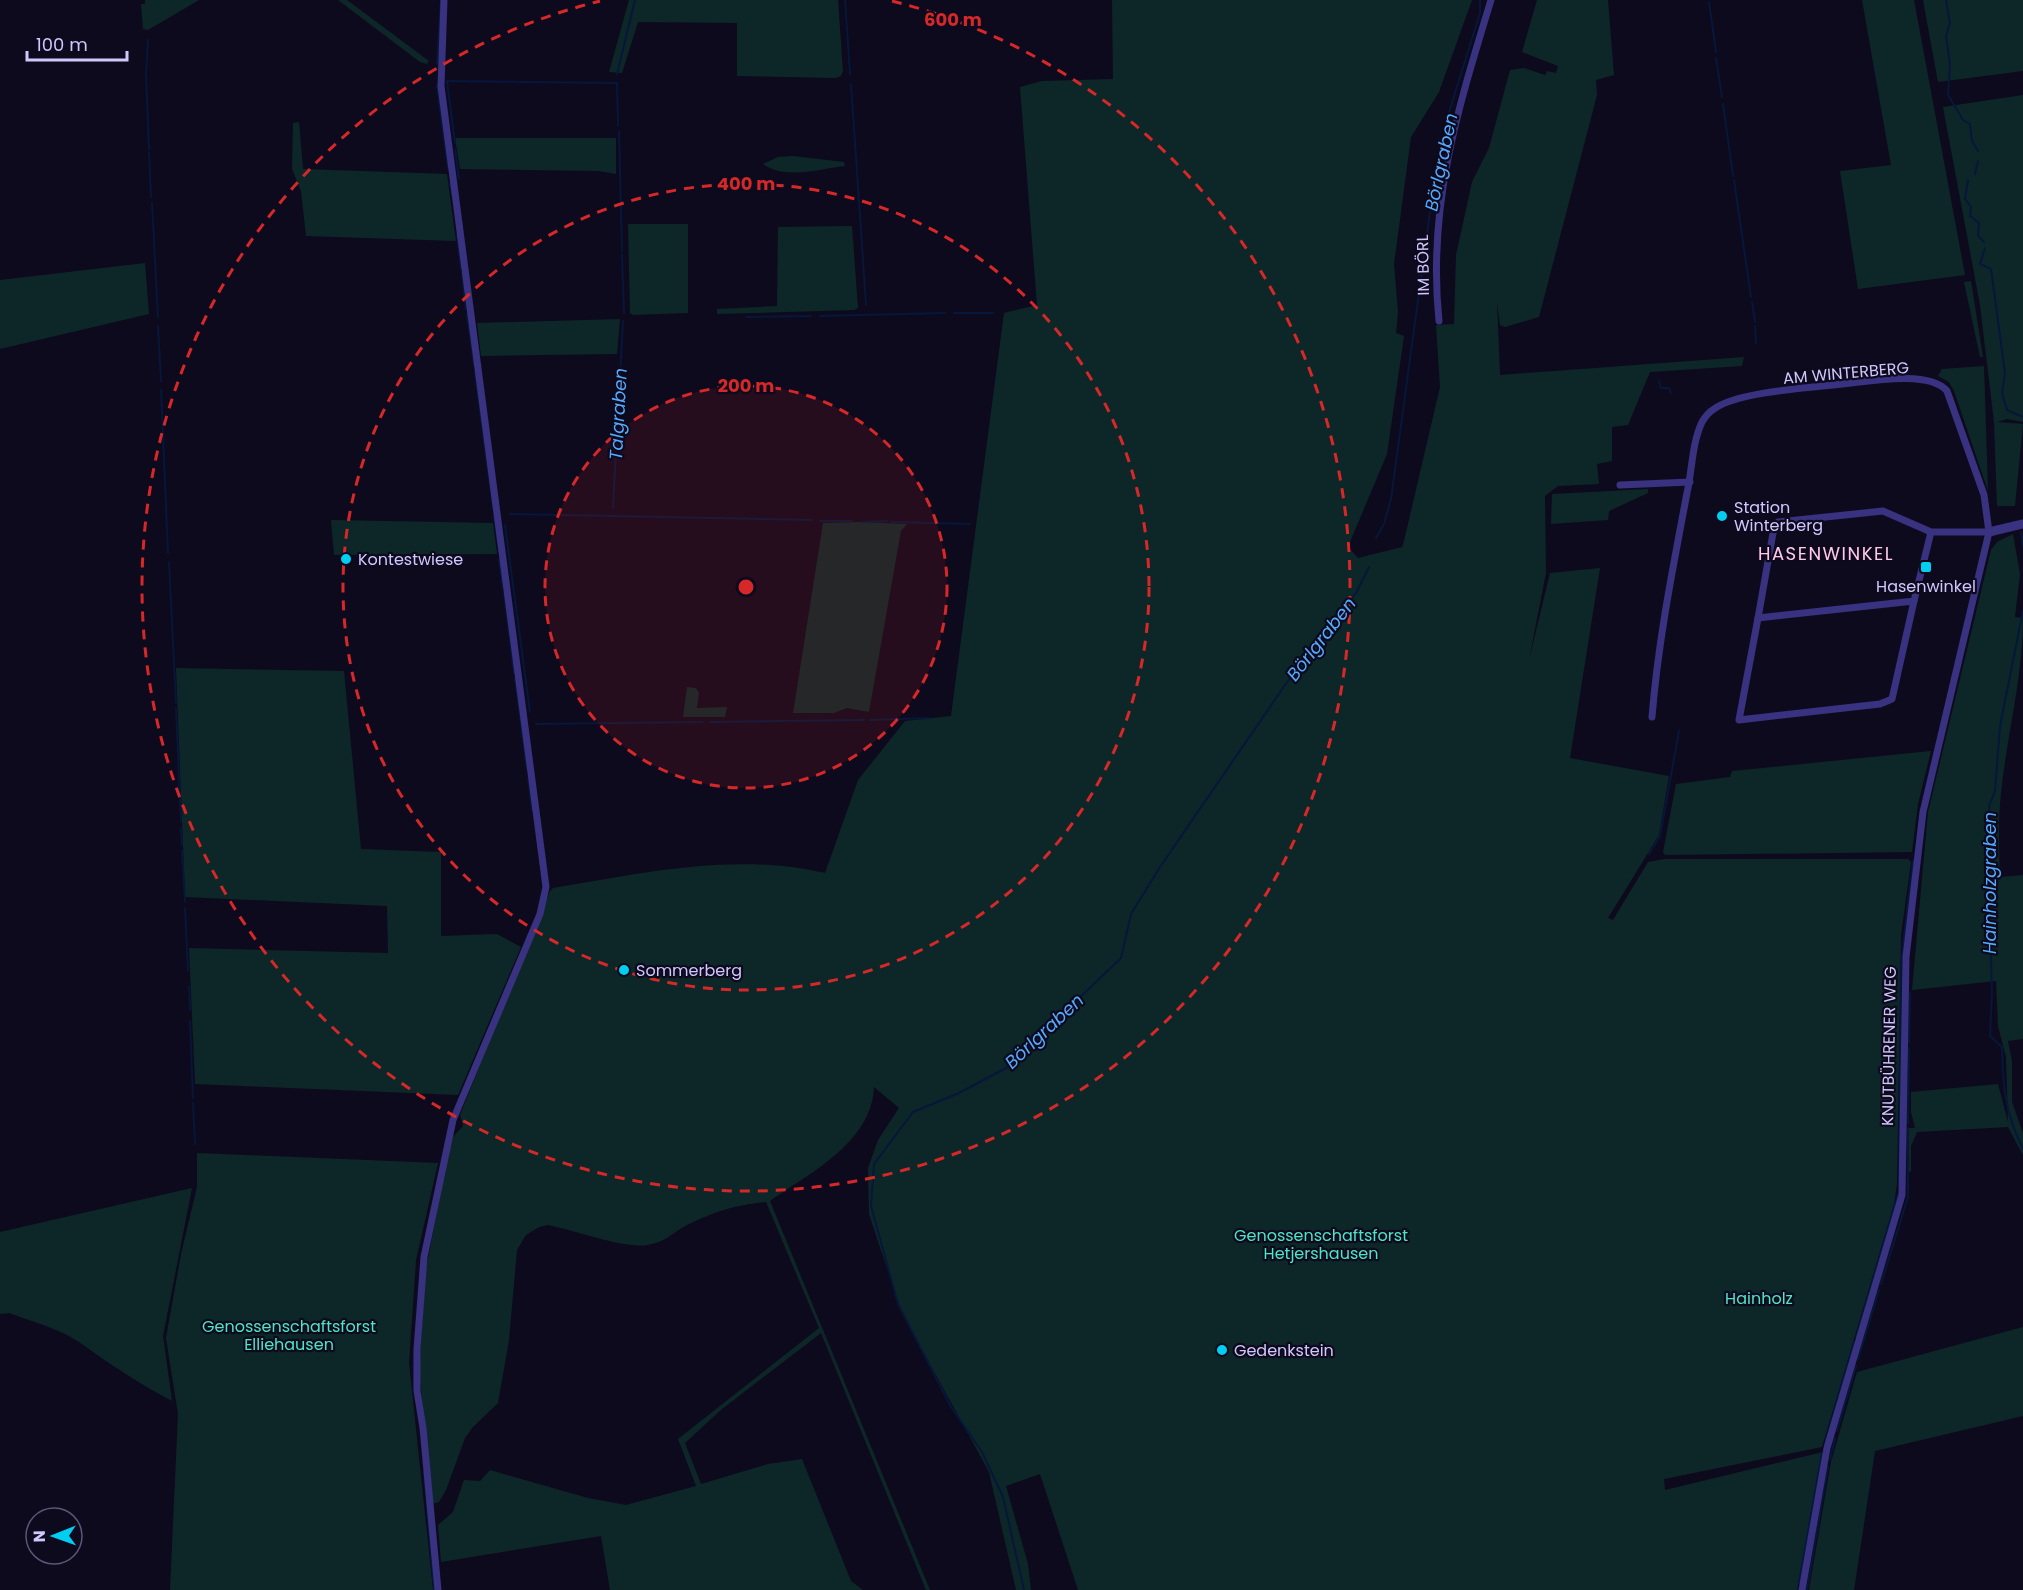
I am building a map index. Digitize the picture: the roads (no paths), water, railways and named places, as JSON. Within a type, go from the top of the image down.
[{"type":"street","points":[[438,1590],[416,1381],[424,1257],[453,1120],[540,914],[546,887],[441,86],[444,0]]},
{"type":"street","name":"IM BÖRL","points":[[1439,321],[1435,244],[1443,181],[1461,100],[1491,0]]},
{"type":"street","name":"AM WINTERBERG","points":[[1652,717],[1666,612],[1702,422],[1721,404],[1749,396],[1859,382],[1928,380],[1942,384],[1947,391],[1984,495],[1989,532]]},
{"type":"street","points":[[1620,485],[1689,482]]},
{"type":"street","points":[[1931,532],[1892,699],[1880,704],[1739,720],[1773,533],[1778,522],[1883,511],[1931,532],[1989,532],[2023,524]]},
{"type":"street","name":"KNUTBÜHRENER WEG","points":[[1802,1590],[1827,1448],[1902,1195],[1906,957],[1923,812],[1989,532]]},
{"type":"street","points":[[1758,618],[1914,601]]},
{"type":"waterway","points":[[437,64],[441,0]]},
{"type":"waterway","name":"Talgraben","points":[[617,74],[635,0]]},
{"type":"waterway","points":[[845,0],[850,74]]},
{"type":"waterway","name":"Börlgraben","points":[[1376,538],[1384,524],[1391,499],[1434,182],[1450,109],[1480,13],[1480,0]]},
{"type":"waterway","name":"Hainholzgraben","points":[[1946,0],[1950,23],[1946,36],[1950,65],[1948,95],[1963,120],[1970,124],[1972,141],[1978,151]]},
{"type":"waterway","points":[[1709,2],[1716,52]]},
{"type":"waterway","points":[[148,40],[146,74],[149,149]]},
{"type":"waterway","points":[[1716,58],[1722,97]]},
{"type":"waterway","points":[[455,143],[447,81],[617,83],[618,125]]},
{"type":"waterway","points":[[851,84],[866,305]]},
{"type":"waterway","points":[[437,85],[448,168]]},
{"type":"waterway","points":[[1723,104],[1733,176]]},
{"type":"waterway","name":"Talgraben","points":[[619,131],[622,251]]},
{"type":"waterway","points":[[455,149],[459,179]]},
{"type":"waterway","points":[[149,152],[151,197]]},
{"type":"waterway","name":"Hainholzgraben","points":[[1975,174],[1978,161]]},
{"type":"waterway","points":[[1734,180],[1751,297]]},
{"type":"waterway","name":"Hainholzgraben","points":[[1968,180],[1965,199],[1971,207],[1970,216],[1979,223],[1978,236],[1984,242]]},
{"type":"waterway","points":[[450,182],[452,194]]},
{"type":"waterway","points":[[152,203],[158,317]]},
{"type":"waterway","points":[[457,235],[461,268]]},
{"type":"waterway","name":"Hainholzgraben","points":[[1985,248],[1980,264],[1991,269],[2005,373],[2002,393],[2007,410],[2023,417]]},
{"type":"waterway","name":"Talgraben","points":[[622,255],[624,313]]},
{"type":"waterway","points":[[462,273],[466,309]]},
{"type":"waterway","points":[[1752,302],[1755,322]]},
{"type":"waterway","points":[[820,316],[945,313]]},
{"type":"waterway","points":[[954,313],[993,313]]},
{"type":"waterway","points":[[467,314],[474,365]]},
{"type":"waterway","points":[[746,317],[811,316]]},
{"type":"waterway","name":"Talgraben","points":[[613,508],[623,321]]},
{"type":"waterway","points":[[158,326],[161,381]]},
{"type":"waterway","points":[[1755,326],[1756,343]]},
{"type":"waterway","points":[[475,372],[493,508]]},
{"type":"waterway","points":[[1659,381],[1661,388],[1669,388],[1671,393]]},
{"type":"waterway","points":[[161,390],[168,553]]},
{"type":"waterway","points":[[510,514],[812,520]]},
{"type":"waterway","points":[[494,515],[499,552]]},
{"type":"waterway","points":[[820,521],[852,521]]},
{"type":"waterway","points":[[862,522],[887,521]]},
{"type":"waterway","points":[[891,522],[970,524]]},
{"type":"waterway","points":[[505,525],[530,712]]},
{"type":"waterway","name":"Hainholzgraben","points":[[2021,532],[2023,546]]},
{"type":"waterway","points":[[499,559],[503,588]]},
{"type":"waterway","points":[[169,562],[176,703]]},
{"type":"waterway","name":"Börlgraben","points":[[1024,1590],[1003,1497],[982,1452],[951,1407],[898,1304],[871,1206],[874,1164],[913,1112],[959,1093],[1006,1068],[1121,958],[1131,914],[1160,867],[1285,685],[1356,593],[1369,567]]},
{"type":"waterway","points":[[504,592],[514,673]]},
{"type":"waterway","name":"Hainholzgraben","points":[[2023,611],[2000,726],[1995,791],[1989,806],[1992,836],[1988,860],[1992,992],[1990,1036],[2002,1047],[2006,1100],[2012,1124],[2023,1149]]},
{"type":"waterway","points":[[515,678],[527,769]]},
{"type":"waterway","points":[[176,708],[181,822]]},
{"type":"waterway","points":[[870,720],[929,718]]},
{"type":"waterway","points":[[710,722],[864,720]]},
{"type":"waterway","points":[[536,724],[703,722]]},
{"type":"waterway","points":[[1649,854],[1660,836],[1679,731]]},
{"type":"waterway","points":[[528,778],[532,810]]},
{"type":"waterway","points":[[181,828],[182,845]]},
{"type":"waterway","points":[[182,851],[185,902]]},
{"type":"waterway","points":[[1899,1184],[1901,963],[1913,861]]},
{"type":"waterway","points":[[185,908],[188,971]]},
{"type":"waterway","points":[[189,987],[190,1010]]},
{"type":"waterway","points":[[1909,1042],[1910,993]]},
{"type":"waterway","points":[[190,1021],[193,1098]]},
{"type":"waterway","points":[[1908,1123],[1909,1048]]},
{"type":"waterway","points":[[193,1103],[195,1144]]},
{"type":"waterway","points":[[1881,1284],[1908,1197],[1908,1128]]},
{"type":"waterway","points":[[1856,1337],[1898,1194]]},
{"type":"waterway","points":[[1858,1359],[1879,1290]]},
{"type":"waterway","points":[[1825,1443],[1854,1342]]},
{"type":"waterway","points":[[414,1353],[414,1389]]},
{"type":"waterway","points":[[1837,1431],[1856,1366]]},
{"type":"waterway","points":[[1830,1460],[1835,1438]]},
{"type":"waterway","points":[[1799,1583],[1822,1453]]},
{"type":"waterway","points":[[1807,1590],[1828,1466]]},
{"type":"waterway","points":[[424,1472],[434,1590]]},
{"type":"place","name":"Station Winterberg","points":[[1722,516]]},
{"type":"place","name":"Kontestwiese","points":[[346,559]]},
{"type":"place","name":"Hasenwinkel","points":[[1926,567]]},
{"type":"place","name":"Sommerberg","points":[[624,970]]},
{"type":"place","name":"Gedenkstein","points":[[1222,1350]]},
{"type":"district","name":"HASENWINKEL","points":[[1826,553]]},
{"type":"park label","name":"Genossenschaftsforst Hetjershausen","points":[[1321,1244]]},
{"type":"park label","name":"Hainholz","points":[[1759,1298]]},
{"type":"park label","name":"Genossenschaftsforst Elliehausen","points":[[289,1335]]}]
